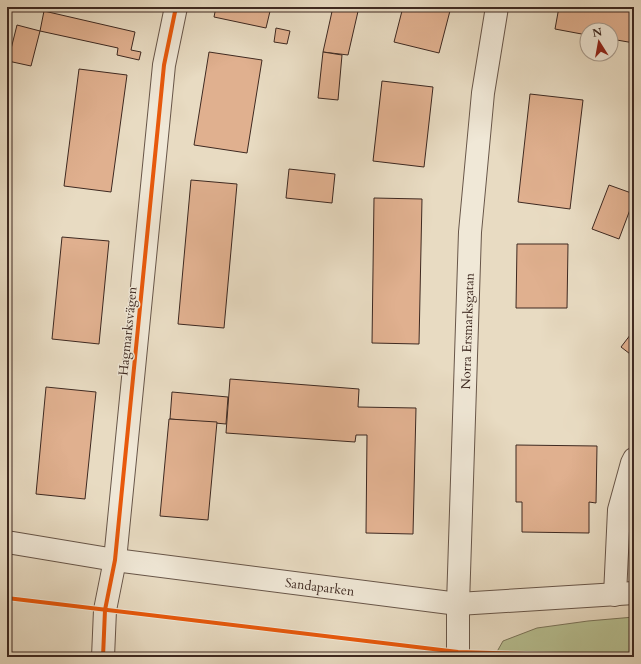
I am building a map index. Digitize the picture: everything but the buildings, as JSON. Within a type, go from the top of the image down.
[{"type":"street","name":"Hagmarksvägen","points":[[103,657],[105,610],[115,560],[164,64],[176,7]]},
{"type":"street","name":"Norra Ersmarksgatan","points":[[458,657],[458,604],[470,232],[483,93],[497,7]]},
{"type":"street","points":[[624,594],[619,510],[632,467]]},
{"type":"street","name":"Sandaparken","points":[[7,542],[115,560],[458,604],[624,594]]},
{"type":"green space","points":[[634,617],[634,657],[494,657],[503,641],[537,628],[588,621]]},
{"type":"cycle path","points":[[103,657],[105,610],[115,560],[164,65],[176,7]]},
{"type":"cycle path","points":[[7,598],[458,652],[633,657]]}]
